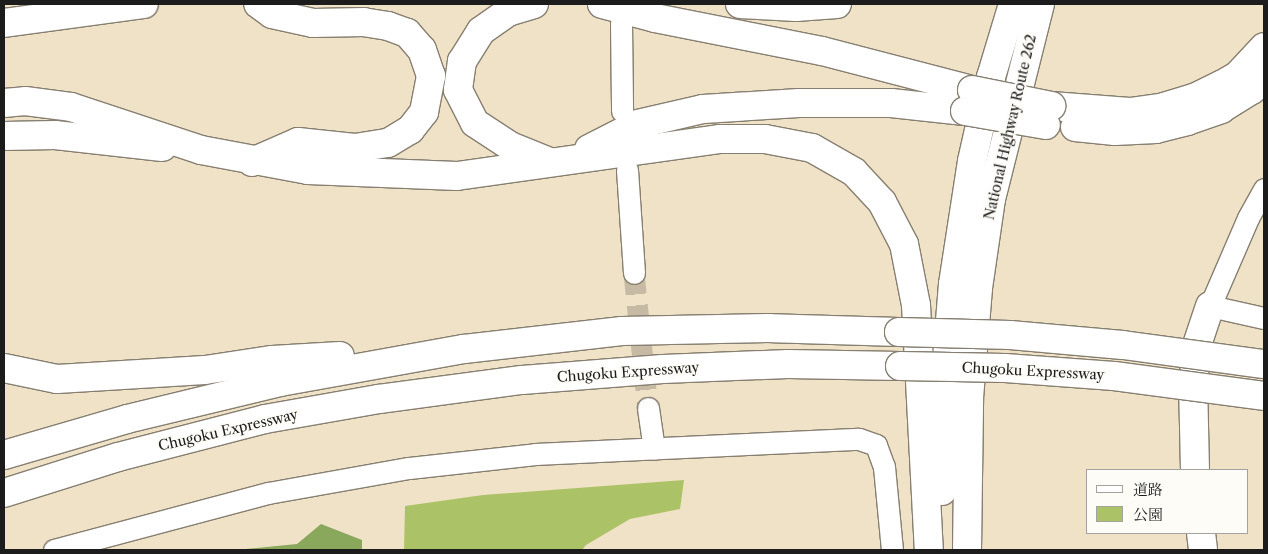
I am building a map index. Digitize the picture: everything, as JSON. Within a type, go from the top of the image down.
[{"type":"main road","points":[[8,22],[144,4]]},
{"type":"main road","points":[[251,162],[298,142],[355,148],[388,143],[410,130],[424,112],[431,76],[422,50],[407,33],[388,26],[364,22],[313,22],[272,14],[258,4]]},
{"type":"main road","points":[[534,4],[508,12],[480,31],[462,62],[458,90],[475,123],[510,146],[558,160],[638,124],[703,109],[800,103],[891,103],[968,100]]},
{"type":"main road","points":[[602,4],[655,18],[822,52],[968,100],[1048,115],[1115,131],[1156,129],[1221,109],[1252,90],[1264,77]]},
{"type":"main road","points":[[740,4],[796,7],[837,4]]},
{"type":"main road","name":"National Highway Route 262","points":[[942,550],[943,408],[953,284],[972,161],[991,76],[1013,4]]},
{"type":"main road","name":"National Highway Route 262","points":[[967,550],[969,398],[978,288],[991,199],[1040,4]]},
{"type":"main road","points":[[1029,43],[1054,4]]},
{"type":"main road","points":[[1048,115],[1130,112],[1164,107],[1194,98],[1221,85],[1238,74],[1264,47]]},
{"type":"main road","points":[[4,103],[25,101],[71,107],[201,150],[251,162],[308,170],[458,176],[558,160],[720,139],[765,139],[812,148],[854,172],[882,202],[904,244],[916,305],[929,550]]},
{"type":"main road","points":[[4,136],[55,135],[201,150]]},
{"type":"main road","points":[[1195,469],[1193,384],[1197,345],[1210,306]]},
{"type":"main road","points":[[4,368],[57,379],[205,370],[272,360],[464,349],[622,331],[768,328],[1010,336],[1114,344],[1264,364]]},
{"type":"main road","points":[[4,455],[127,419],[280,382],[464,349]]},
{"type":"main road","name":"Chugoku Expressway","points":[[4,493],[118,457],[265,419],[522,380],[673,368],[788,364],[1005,368],[1114,376],[1264,396]]},
{"type":"main road","points":[[4,513],[265,419]]},
{"type":"main road","points":[[1201,534],[1204,550]]},
{"type":"street","points":[[620,23],[622,111]]},
{"type":"street","points":[[627,170],[634,273]]},
{"type":"street","points":[[1264,188],[1248,218],[1210,306],[1264,318]]},
{"type":"street","points":[[648,408],[654,449]]},
{"type":"street","points":[[54,550],[268,492],[409,468],[535,454],[858,439],[876,445],[884,467],[892,550]]},
{"type":"green space","points":[[684,480],[680,509],[630,519],[586,545],[582,550],[404,550],[405,506],[483,495]]},
{"type":"green space","points":[[321,524],[362,540],[362,550],[235,550],[297,544]]},
{"type":"tunnel","points":[[634,273],[648,408]]}]
